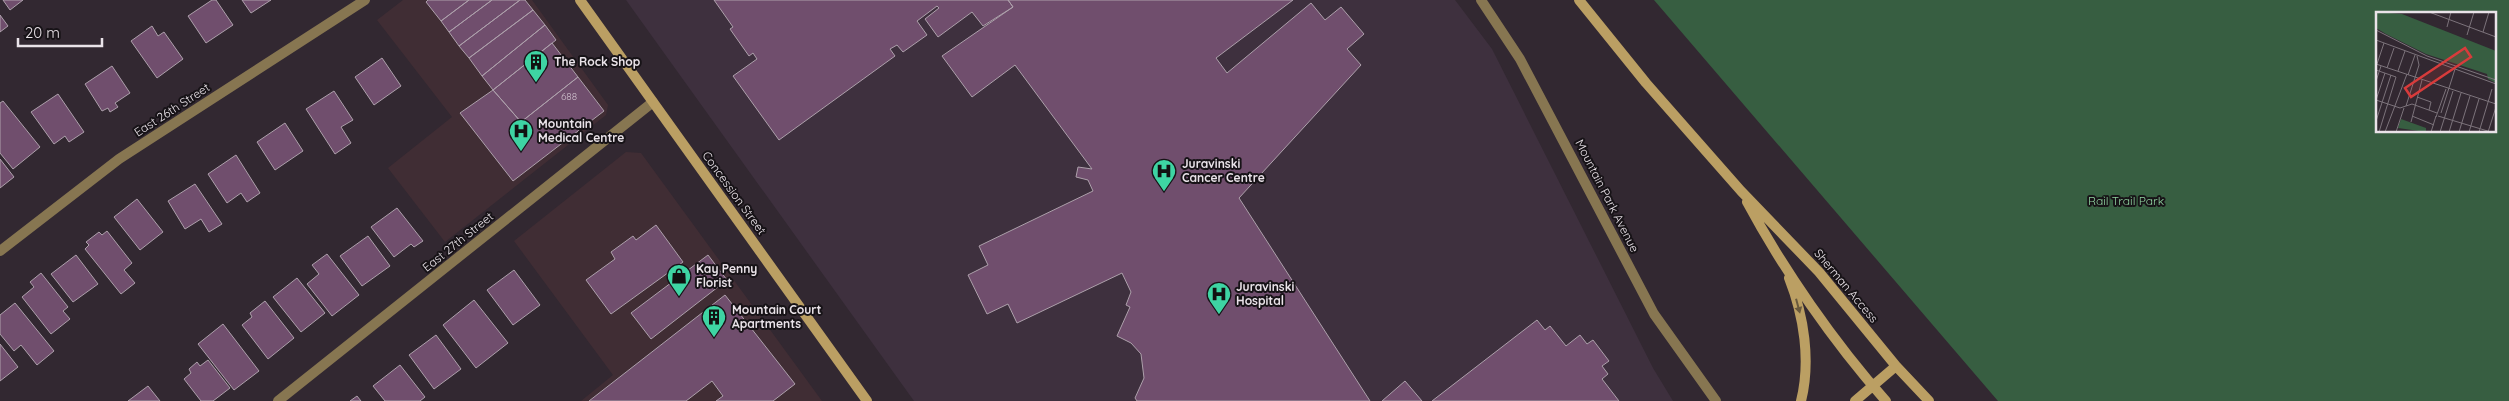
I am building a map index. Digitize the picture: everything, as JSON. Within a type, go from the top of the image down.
[{"type":"main road","name":"Concession Street","points":[[580,0],[867,401]]},
{"type":"main road","name":"Sherman Access","points":[[1579,0],[1646,83],[1741,190],[1819,272],[1896,366],[1928,401]]},
{"type":"main road","name":"Sherman Access","points":[[1741,190],[1760,227],[1842,348],[1886,401]]},
{"type":"main road","points":[[1783,260],[1803,325],[1806,355],[1804,388],[1801,401]]},
{"type":"main road","points":[[1855,401],[1896,366]]},
{"type":"street","name":"East 26th Street","points":[[0,251],[119,159],[365,0]]},
{"type":"street","name":"Mountain Park Avenue","points":[[1481,0],[1520,59],[1654,314],[1716,401]]},
{"type":"street","name":"East 27th Street","points":[[278,401],[653,102]]},
{"type":"shaded area","points":[[403,0],[532,0],[608,105],[606,115],[445,242],[388,168],[452,117],[377,20]]},
{"type":"shaded area","name":"Juravinski Cancer Centre","points":[[626,0],[1455,0],[1492,49],[1653,368],[1673,401],[914,401]]},
{"type":"shaded area","points":[[626,152],[641,153],[822,401],[581,401],[613,375],[514,241]]},
{"type":"green space","name":"Rail Trail Park","points":[[1654,0],[2509,0],[2509,401],[1998,401]]},
{"type":"building","points":[[3,0],[23,0],[10,10]]},
{"type":"building","points":[[212,0],[216,0],[233,25],[206,43],[188,16]]},
{"type":"building","points":[[242,0],[271,0],[251,13]]},
{"type":"building","points":[[428,0],[469,0],[441,21],[426,2]]},
{"type":"building","points":[[469,0],[492,0],[449,32],[441,21]]},
{"type":"building","points":[[492,0],[520,0],[459,46],[449,32]]},
{"type":"building","points":[[520,0],[525,0],[533,10],[469,58],[459,46]]},
{"type":"building","points":[[714,0],[1008,0],[1013,7],[983,26],[972,12],[938,37],[925,19],[939,8],[937,6],[917,21],[927,35],[903,52],[897,45],[890,49],[895,56],[779,140],[733,76],[757,59],[753,53],[749,56],[730,29],[733,27]]},
{"type":"building","points":[[1008,0],[1293,0],[1216,58],[1227,73],[1311,3],[1325,20],[1341,7],[1364,34],[1347,49],[1361,65],[1239,198],[1370,401],[1137,401],[1135,398],[1144,378],[1141,354],[1131,343],[1117,336],[1130,307],[1126,305],[1131,292],[1122,273],[1017,323],[1008,304],[987,314],[968,275],[988,265],[979,246],[1093,191],[1088,180],[1076,177],[1078,167],[1092,169],[1015,65],[972,97],[942,56],[1013,7]]},
{"type":"building","points":[[533,10],[545,25],[482,76],[469,58]]},
{"type":"building","points":[[0,15],[8,26],[0,32]]},
{"type":"building","points":[[545,25],[556,40],[493,90],[482,76]]},
{"type":"building","points":[[152,26],[158,36],[164,32],[183,59],[157,78],[131,41]]},
{"type":"building","name":"The Rock Shop","points":[[552,43],[578,77],[521,122],[493,90]]},
{"type":"building","points":[[382,58],[401,86],[374,105],[355,77]]},
{"type":"building","points":[[112,66],[130,93],[115,103],[118,107],[110,112],[108,108],[102,111],[85,84]]},
{"type":"building","name":"Mountain Medical Centre","points":[[578,77],[604,111],[513,181],[460,113],[493,90],[521,122]]},
{"type":"building","points":[[334,91],[353,120],[341,127],[351,143],[335,154],[306,109]]},
{"type":"building","points":[[58,94],[84,132],[69,142],[65,136],[54,144],[31,112]]},
{"type":"building","points":[[3,101],[40,147],[13,169],[0,153],[0,103]]},
{"type":"building","points":[[285,123],[303,151],[275,170],[257,142]]},
{"type":"building","points":[[236,155],[260,193],[247,202],[241,193],[227,203],[208,174]]},
{"type":"building","points":[[0,159],[14,177],[0,188]]},
{"type":"building","points":[[195,184],[222,224],[209,232],[201,219],[185,229],[168,201]]},
{"type":"building","points":[[137,199],[163,232],[140,250],[114,217]]},
{"type":"building","points":[[397,208],[423,241],[414,247],[411,244],[394,257],[371,227]]},
{"type":"building","points":[[656,225],[683,262],[611,314],[586,280],[615,259],[611,252],[633,236],[636,240]]},
{"type":"building","points":[[107,231],[132,263],[124,270],[135,283],[121,294],[85,249],[89,245],[86,242],[99,232],[102,235]]},
{"type":"building","points":[[368,236],[390,266],[362,286],[340,256]]},
{"type":"building","points":[[327,254],[359,295],[332,316],[307,284],[319,274],[312,265]]},
{"type":"building","points":[[76,255],[98,284],[73,302],[51,274]]},
{"type":"building","name":"Kay Penny Florist","points":[[708,255],[727,280],[651,339],[631,313]]},
{"type":"building","points":[[514,270],[540,305],[513,325],[487,290]]},
{"type":"building","points":[[41,273],[68,307],[63,311],[70,319],[51,334],[22,297],[34,287],[30,282]]},
{"type":"building","points":[[297,278],[325,313],[301,332],[273,297]]},
{"type":"building","name":"Mountain Court Apartments","points":[[725,295],[795,384],[773,401],[716,401],[723,396],[712,381],[686,401],[589,401]]},
{"type":"building","points":[[474,300],[508,343],[476,368],[443,325]]},
{"type":"building","points":[[265,301],[294,338],[268,359],[242,325],[252,317],[250,313]]},
{"type":"building","points":[[15,303],[54,351],[37,365],[21,345],[14,351],[0,334],[0,315]]},
{"type":"building","points":[[1537,320],[1545,330],[1550,326],[1566,346],[1580,335],[1587,344],[1593,340],[1609,361],[1602,366],[1608,374],[1602,379],[1619,401],[1432,401]]},
{"type":"building","points":[[223,324],[259,371],[234,390],[198,344]]},
{"type":"building","points":[[436,335],[461,369],[434,389],[409,355]]},
{"type":"building","points":[[0,344],[18,367],[0,381]]},
{"type":"building","points":[[208,360],[230,388],[213,401],[201,401],[184,379],[191,373],[189,369],[197,362],[200,366]]},
{"type":"building","points":[[400,365],[425,397],[420,401],[385,401],[373,386]]},
{"type":"building","points":[[1405,381],[1422,401],[1382,401]]},
{"type":"building","points":[[148,386],[160,401],[128,401]]},
{"type":"building","points":[[357,396],[361,401],[350,401]]},
{"type":"place","name":"The Rock Shop","points":[[536,83]]},
{"type":"place","name":"Mountain Medical Centre","points":[[521,152]]},
{"type":"place","name":"Juravinski Cancer Centre","points":[[1164,192]]},
{"type":"place","name":"Kay Penny Florist","points":[[679,297]]},
{"type":"place","name":"Juravinski Hospital","points":[[1219,315]]},
{"type":"place","name":"Mountain Court Apartments","points":[[714,338]]}]
